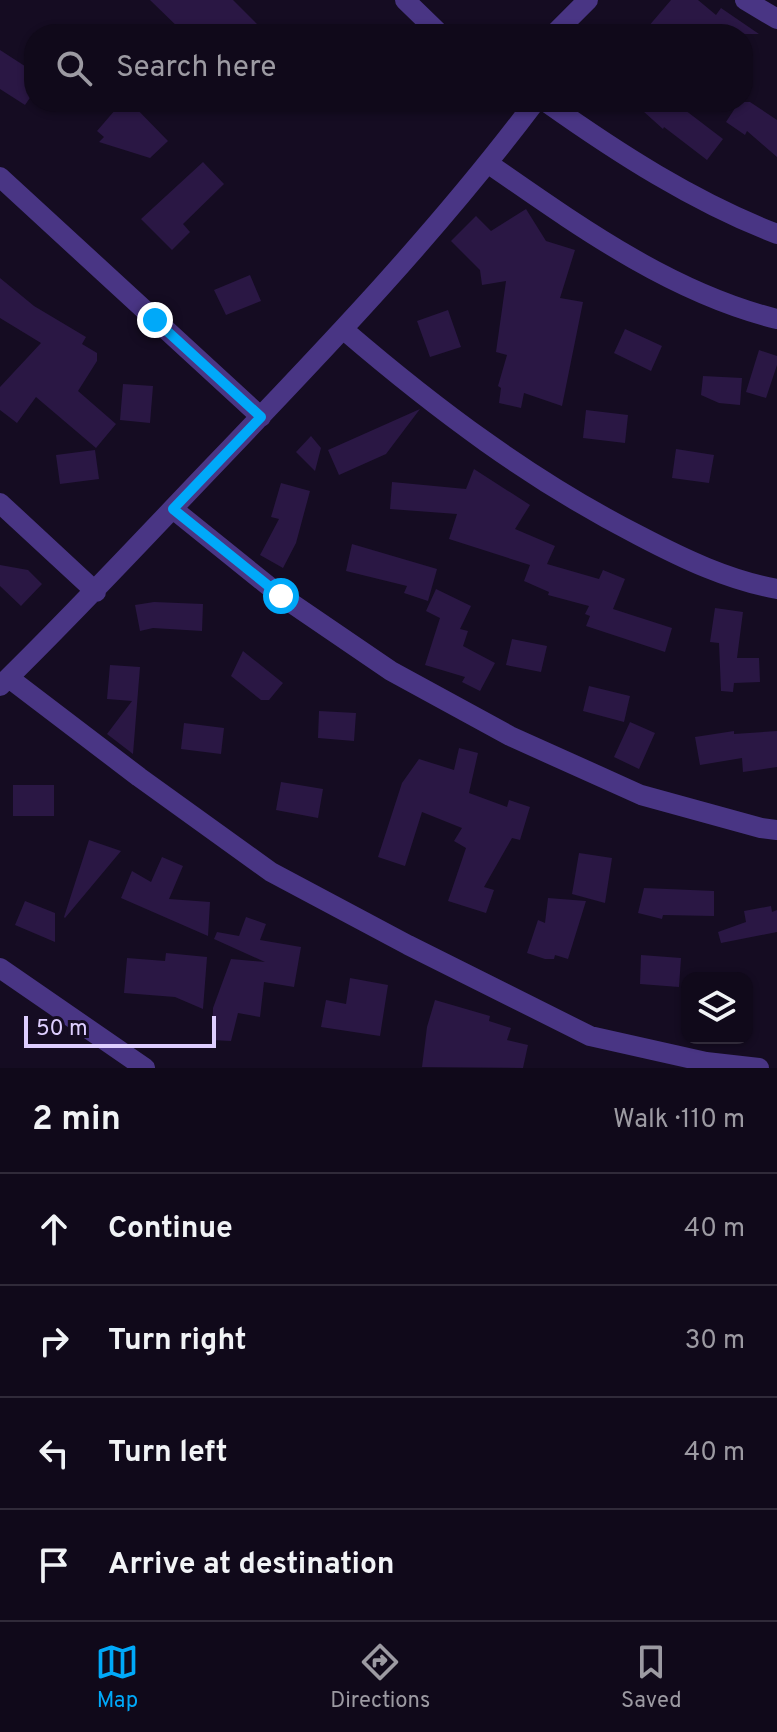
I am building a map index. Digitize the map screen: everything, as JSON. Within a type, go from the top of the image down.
[{"type":"street","points":[[405,0],[430,24]]},
{"type":"street","points":[[564,24],[588,0]]},
{"type":"street","points":[[745,0],[777,19]]},
{"type":"street","points":[[528,112],[489,164],[344,330],[96,592],[4,682],[271,872],[408,945],[590,1036],[706,1062],[759,1068]]},
{"type":"street","points":[[560,112],[676,185],[743,221],[777,234]]},
{"type":"street","points":[[489,164],[609,244],[682,284],[741,310],[777,319]]},
{"type":"street","points":[[0,177],[261,417]]},
{"type":"street","points":[[344,330],[456,421],[585,508],[689,561],[754,585],[777,589]]},
{"type":"street","points":[[0,503],[96,592]]},
{"type":"street","points":[[173,509],[281,596],[391,671],[510,736],[641,795],[777,830]]},
{"type":"street","points":[[0,968],[145,1068]]},
{"type":"building","points":[[150,0],[233,0],[257,24],[175,24]]},
{"type":"building","points":[[671,0],[698,0],[716,15],[721,8],[744,24],[651,24]]},
{"type":"building","points":[[0,50],[24,66],[24,104],[0,89]]},
{"type":"building","points":[[753,104],[777,120],[777,157],[747,131],[745,135],[726,122],[732,112],[753,112]]},
{"type":"building","points":[[113,112],[140,112],[168,141],[150,158],[99,142],[104,137],[97,131]]},
{"type":"building","points":[[644,112],[688,112],[723,139],[707,160]]},
{"type":"building","points":[[203,162],[224,184],[183,224],[190,232],[172,250],[141,219]]},
{"type":"building","points":[[526,209],[546,241],[575,250],[560,298],[583,302],[562,406],[524,393],[521,408],[499,403],[501,388],[498,386],[507,355],[496,352],[506,281],[482,285],[480,270],[451,241],[476,216],[491,231]]},
{"type":"building","points":[[250,275],[261,301],[226,315],[214,290]]},
{"type":"building","points":[[0,278],[34,306],[86,337],[82,344],[97,353],[97,361],[78,391],[116,424],[96,448],[36,397],[17,423],[0,410],[0,387],[41,343],[0,318]]},
{"type":"building","points":[[448,310],[461,347],[430,357],[417,321]]},
{"type":"building","points":[[625,329],[662,346],[651,371],[614,353]]},
{"type":"building","points":[[759,350],[777,356],[766,398],[746,392]]},
{"type":"building","points":[[703,376],[742,378],[740,405],[719,403],[701,395]]},
{"type":"building","points":[[123,384],[153,386],[150,423],[120,420]]},
{"type":"building","points":[[420,409],[386,454],[339,475],[328,450]]},
{"type":"building","points":[[586,410],[628,415],[625,443],[583,438]]},
{"type":"building","points":[[311,436],[321,448],[315,471],[296,452]]},
{"type":"building","points":[[676,449],[714,455],[709,483],[672,478]]},
{"type":"building","points":[[95,450],[99,479],[60,484],[56,455]]},
{"type":"building","points":[[474,469],[530,505],[515,529],[555,546],[547,564],[599,579],[603,570],[625,579],[613,609],[672,628],[665,652],[586,626],[590,616],[585,614],[589,606],[548,595],[549,592],[524,581],[530,565],[449,539],[457,514],[390,509],[392,482],[466,489]]},
{"type":"building","points":[[281,483],[310,491],[296,543],[283,568],[260,555],[279,519],[271,517]]},
{"type":"building","points":[[352,544],[437,569],[428,601],[404,593],[407,586],[346,571]]},
{"type":"building","points":[[0,565],[28,570],[42,584],[21,606],[0,586]]},
{"type":"building","points":[[436,589],[471,606],[460,629],[468,631],[463,646],[495,663],[480,691],[462,682],[465,677],[425,665],[440,618],[426,611]]},
{"type":"building","points":[[154,602],[203,604],[202,631],[153,628],[140,631],[135,605]]},
{"type":"building","points":[[715,608],[743,612],[737,658],[759,658],[760,682],[734,683],[733,692],[721,691],[719,643],[710,642]]},
{"type":"building","points":[[512,639],[547,646],[541,672],[506,665]]},
{"type":"building","points":[[243,651],[283,683],[269,700],[261,700],[231,676]]},
{"type":"building","points":[[110,665],[140,667],[133,754],[107,734],[132,701],[107,699]]},
{"type":"building","points":[[589,686],[630,696],[624,722],[583,711]]},
{"type":"building","points":[[319,711],[356,713],[354,741],[318,738]]},
{"type":"building","points":[[630,722],[655,733],[639,769],[614,757]]},
{"type":"building","points":[[184,723],[224,728],[221,754],[181,749]]},
{"type":"building","points":[[734,731],[734,734],[777,731],[777,767],[743,772],[742,758],[700,765],[695,737]]},
{"type":"building","points":[[459,748],[478,753],[469,793],[507,807],[509,800],[530,807],[520,840],[512,838],[484,887],[494,890],[486,913],[448,901],[466,848],[454,841],[462,828],[422,812],[405,866],[378,857],[402,783],[419,759],[454,770]]},
{"type":"building","points":[[281,782],[323,789],[318,818],[276,810]]},
{"type":"building","points":[[13,785],[54,785],[54,816],[13,816]]},
{"type":"building","points":[[89,840],[121,851],[65,918],[64,917]]},
{"type":"building","points":[[579,853],[612,858],[605,903],[572,894]]},
{"type":"building","points":[[162,857],[183,866],[169,899],[210,902],[208,936],[121,898],[132,871],[151,882]]},
{"type":"building","points":[[644,888],[714,891],[714,916],[663,915],[662,919],[638,913]]},
{"type":"building","points":[[548,898],[586,901],[568,959],[555,955],[554,959],[545,959],[527,953],[538,920],[545,923]]},
{"type":"building","points":[[25,901],[55,913],[55,942],[15,925]]},
{"type":"building","points":[[771,906],[772,912],[777,910],[777,932],[721,943],[718,932],[746,922],[744,911]]},
{"type":"building","points":[[246,917],[266,924],[260,940],[301,947],[294,987],[264,982],[260,1017],[238,1013],[231,1041],[212,1040],[213,1008],[231,959],[265,962],[214,939],[217,932],[239,936]]},
{"type":"building","points":[[166,953],[207,957],[203,1009],[175,997],[124,993],[127,958],[165,961]]},
{"type":"building","points":[[641,955],[681,958],[679,987],[640,984]]},
{"type":"building","points":[[350,978],[388,985],[380,1036],[321,1027],[326,1000],[346,1004]]},
{"type":"building","points":[[435,1000],[490,1016],[489,1021],[511,1028],[507,1040],[528,1045],[523,1068],[422,1067],[427,1027]]},
{"type":"route","points":[[155,320],[261,417],[173,509],[281,596]]}]
